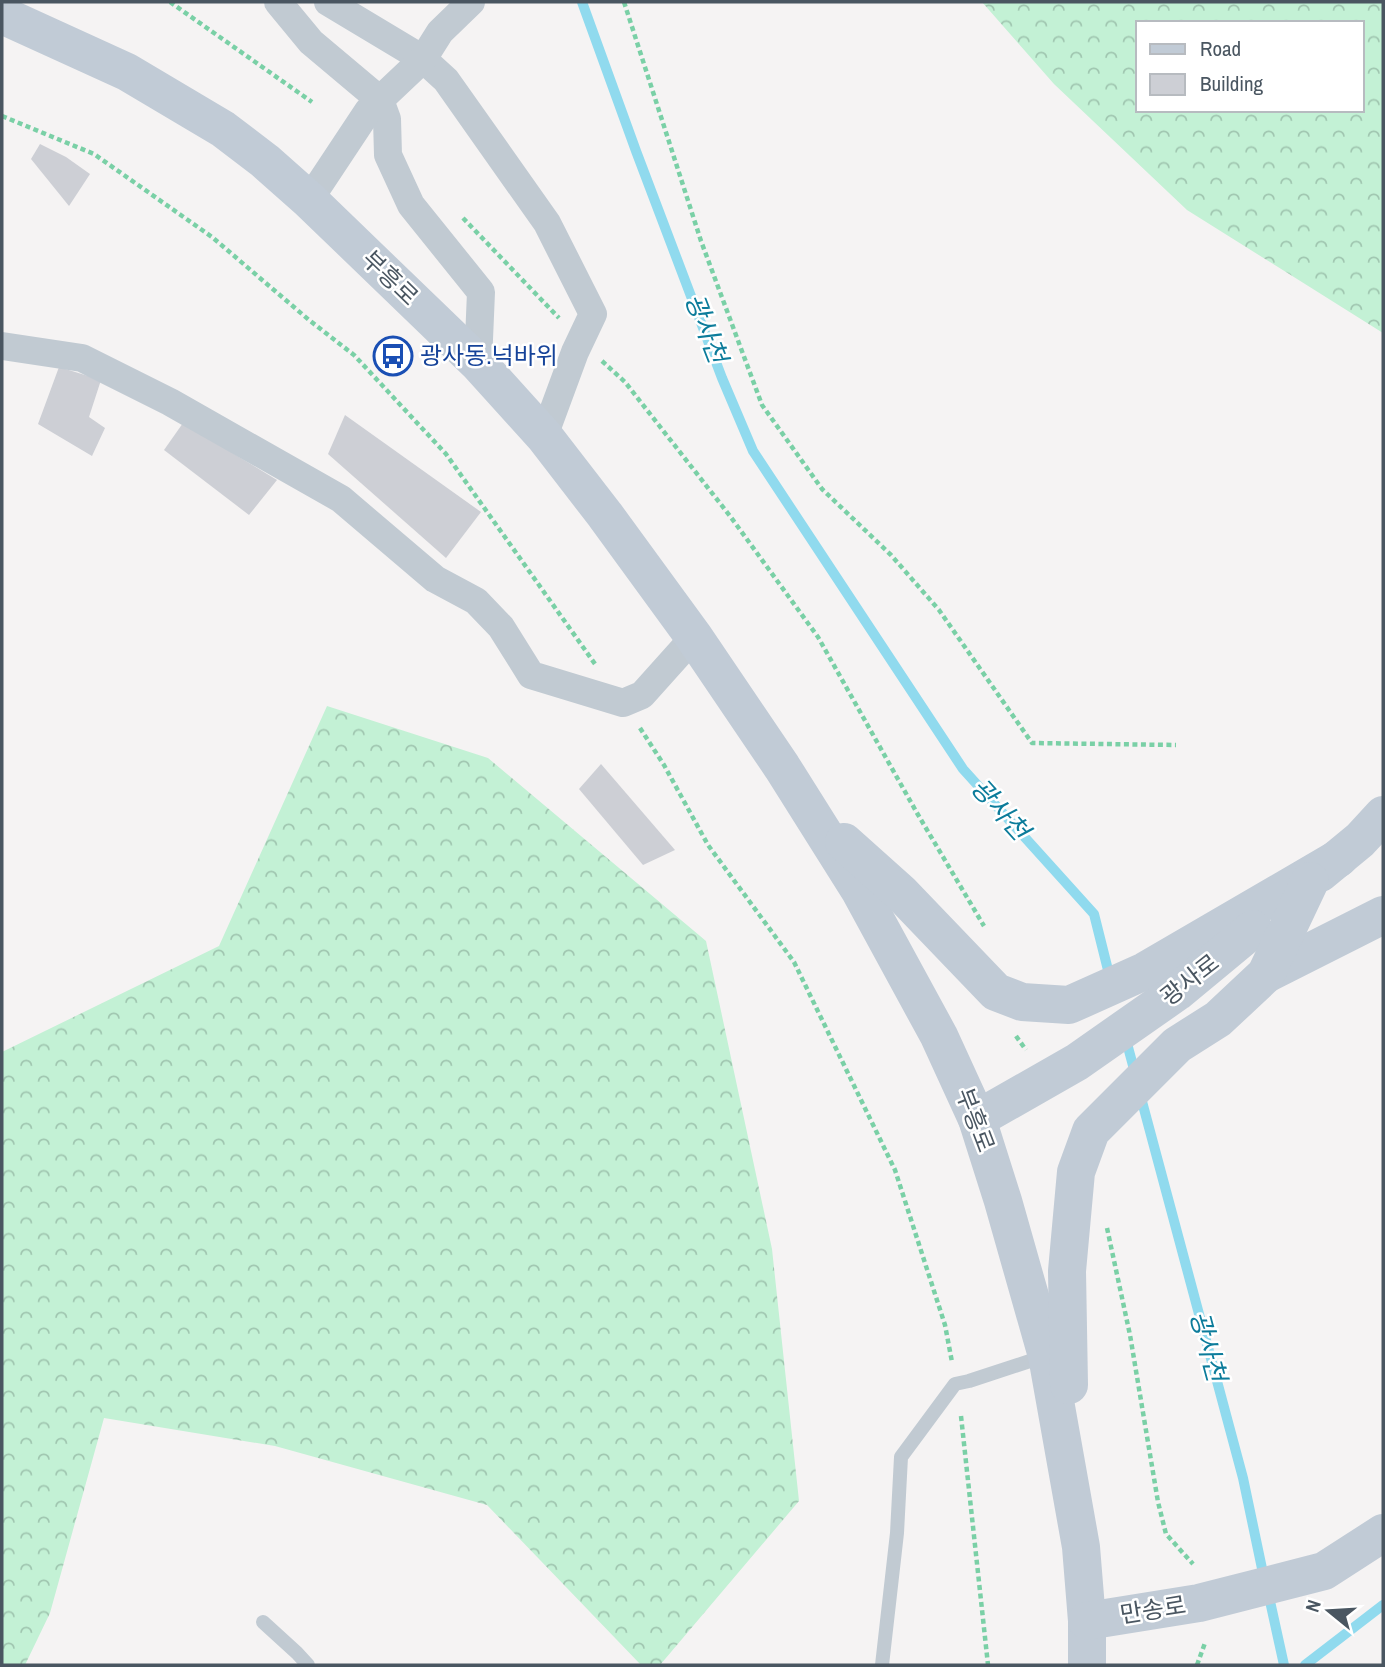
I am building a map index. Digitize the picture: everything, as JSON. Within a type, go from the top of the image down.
[{"type":"main road","name":"부흥로","points":[[2,15],[127,72],[223,129],[309,200],[478,363],[544,436],[605,515],[694,637],[811,813],[860,891],[939,1036],[977,1119],[1047,1356],[1081,1547],[1087,1621],[1087,1665]]},
{"type":"main road","points":[[811,813],[901,892],[996,992],[1022,1002],[1069,1005],[1145,971],[1339,858]]},
{"type":"main road","name":"광사로","points":[[977,1119],[1077,1062],[1177,992],[1339,858],[1383,815]]},
{"type":"main road","points":[[1266,974],[1310,881]]},
{"type":"main road","points":[[1070,1482],[1067,1271],[1076,1169],[1091,1131],[1177,1045],[1218,1018],[1266,974],[1383,915]]},
{"type":"main road","name":"만송로","points":[[1087,1621],[1199,1603],[1324,1571],[1383,1533]]},
{"type":"street","points":[[278,2],[311,42],[380,100],[387,119],[388,155],[411,205],[481,292],[478,363]]},
{"type":"street","points":[[328,2],[423,59],[446,80],[547,223],[593,314],[544,436]]},
{"type":"street","points":[[309,200],[368,111],[423,59],[440,32],[471,2]]},
{"type":"street","points":[[2,346],[82,358],[170,402],[341,499],[435,579],[476,601],[501,627],[531,676],[623,703],[642,695],[694,637]]},
{"type":"lane","points":[[883,1665],[897,1533],[901,1457],[956,1384],[1047,1356]]},
{"type":"lane","points":[[263,1622],[308,1665]]},
{"type":"path","points":[[170,2],[312,102]]},
{"type":"path","points":[[624,2],[701,241],[762,405],[822,489],[891,555],[940,610],[1032,743],[1177,745]]},
{"type":"path","points":[[2,116],[94,154],[212,237],[309,320],[355,355],[446,454],[623,703],[664,765],[708,845],[794,962],[895,1170],[945,1325],[962,1427],[988,1665]]},
{"type":"path","points":[[457,211],[625,382],[730,516],[818,638],[917,813],[991,935]]},
{"type":"path","points":[[212,237],[215,231]]},
{"type":"path","points":[[1013,1032],[1026,1050]]},
{"type":"path","points":[[1105,1219],[1130,1335],[1158,1502],[1166,1534],[1193,1564]]},
{"type":"path","points":[[1197,1665],[1205,1643]]},
{"type":"green space","points":[[982,2],[1383,2],[1383,333],[1187,210],[1054,84]]},
{"type":"green space","points":[[327,706],[488,758],[706,941],[772,1249],[799,1501],[660,1665],[641,1665],[487,1505],[275,1446],[104,1418],[50,1613],[25,1665],[2,1665],[2,1052],[219,946]]},
{"type":"building","points":[[40,144],[66,157],[90,174],[69,206],[31,159]]},
{"type":"building","points":[[59,367],[101,380],[89,417],[105,428],[92,456],[38,424]]},
{"type":"building","points":[[345,415],[481,512],[446,558],[328,454]]},
{"type":"building","points":[[183,423],[277,480],[249,515],[164,450]]},
{"type":"building","points":[[601,764],[675,850],[643,865],[579,789]]},
{"type":"waterway","name":"광사천","points":[[582,2],[722,378],[753,451],[963,769],[1094,914],[1110,978]]},
{"type":"waterway","name":"광사천","points":[[1125,1036],[1135,1073]]},
{"type":"waterway","name":"광사천","points":[[1140,1094],[1243,1478],[1264,1578]]},
{"type":"waterway","name":"광사천","points":[[1268,1592],[1284,1665]]},
{"type":"waterway","name":"광사천","points":[[1305,1665],[1383,1605]]},
{"type":"place","name":"광사동.넉바위","points":[[393,356]]}]
